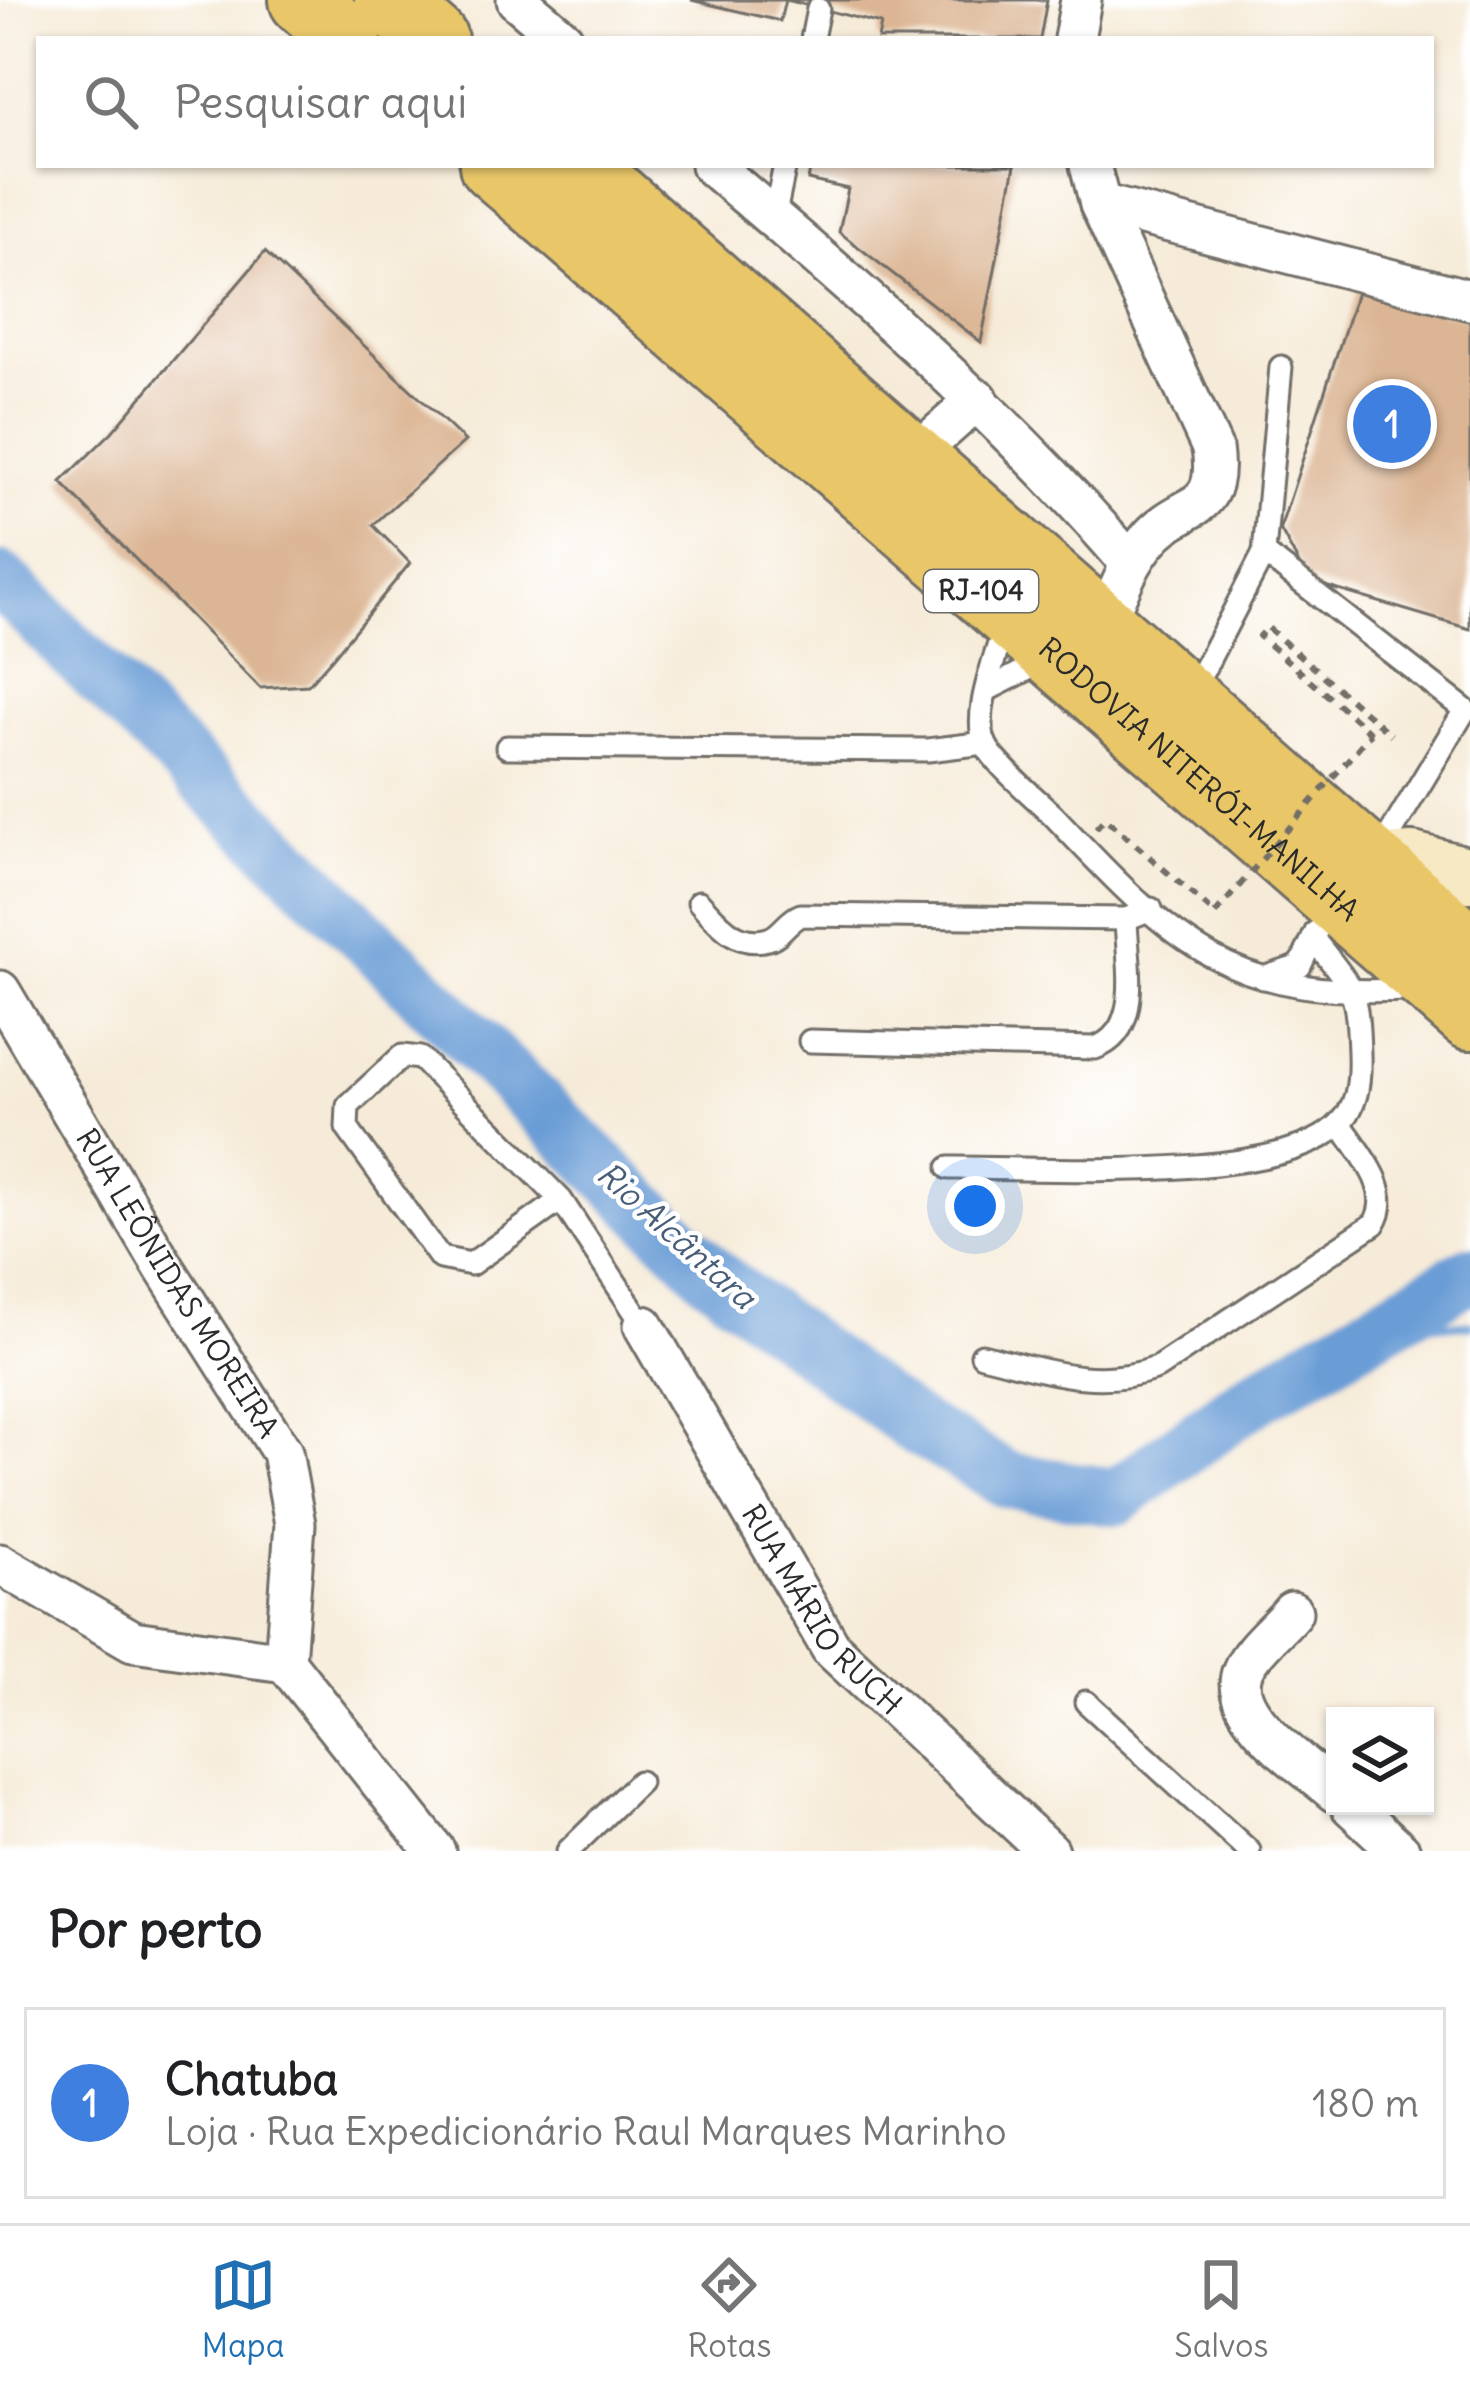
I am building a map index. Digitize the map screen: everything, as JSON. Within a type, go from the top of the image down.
[{"type":"highway","points":[[303,0],[345,36]]},
{"type":"highway","points":[[388,0],[430,36]]},
{"type":"highway","name":"RODOVIA NITERÓI-MANILHA","points":[[497,168],[1056,631],[1337,898],[1461,939]]},
{"type":"highway","name":"RODOVIA NITERÓI-MANILHA","points":[[582,168],[915,455],[1056,631],[1188,699],[1337,898]]},
{"type":"street","points":[[517,0],[559,36]]},
{"type":"street","points":[[1075,36],[1081,0]]},
{"type":"street","points":[[714,168],[978,399],[1046,466],[1130,563]]},
{"type":"street","points":[[1056,631],[1130,563],[1152,535],[1205,500],[1216,477],[1212,448],[1100,204],[1091,168]]},
{"type":"street","points":[[1100,204],[1470,300]]},
{"type":"street","points":[[915,455],[978,399]]},
{"type":"street","name":"RUA LEÔNIDAS MOREIRA","points":[[1,992],[165,1269],[281,1451],[296,1524],[285,1663]]},
{"type":"street","name":"RUA MÁRIO RUCH","points":[[644,1326],[831,1648],[1048,1851]]},
{"type":"street","points":[[0,1564],[133,1641],[285,1663],[435,1851]]},
{"type":"street","points":[[1292,1612],[1243,1668],[1239,1689],[1246,1713],[1326,1784]]},
{"type":"street","points":[[1361,1815],[1400,1851]]},
{"type":"lane","points":[[813,36],[818,9]]},
{"type":"lane","points":[[774,219],[784,168]]},
{"type":"lane","points":[[1188,699],[1264,553],[1281,367]]},
{"type":"lane","points":[[1256,980],[1300,966],[1337,898],[1465,710],[1264,553]]},
{"type":"lane","points":[[1056,631],[989,688],[983,715],[985,743],[1151,909],[1226,968],[1256,980],[1358,994],[1461,939]]},
{"type":"lane","points":[[989,688],[1056,631]]},
{"type":"lane","points":[[507,747],[928,750],[985,743]]},
{"type":"lane","points":[[949,1168],[1212,1164],[1270,1157],[1309,1143],[1340,1123],[1358,1094],[1358,994],[1337,898]]},
{"type":"lane","points":[[699,902],[729,934],[757,939],[769,939],[801,915],[1126,919],[1151,909]]},
{"type":"lane","points":[[810,1041],[1095,1048],[1112,1042],[1127,1024],[1126,919]]},
{"type":"lane","points":[[562,1199],[471,1264],[440,1258],[347,1128],[348,1106],[402,1056],[420,1058],[562,1199],[644,1326]]},
{"type":"lane","points":[[982,1355],[1092,1381],[1122,1381],[1157,1368],[1374,1224],[1384,1209],[1382,1191],[1340,1123]]},
{"type":"lane","points":[[1086,1702],[1249,1851]]},
{"type":"lane","points":[[568,1851],[640,1782]]},
{"type":"path","points":[[1114,843],[1096,828],[1105,818],[1215,914],[1371,733],[1259,635],[1267,627],[1391,735]]},
{"type":"building","points":[[691,0],[785,0],[780,21]]},
{"type":"building","points":[[786,0],[1047,0],[1041,36],[879,36],[881,24]]},
{"type":"building","points":[[810,168],[1014,168],[981,342],[839,232],[848,189],[808,180]]},
{"type":"building","points":[[265,252],[465,441],[373,525],[410,563],[333,657],[308,685],[260,688],[61,482],[112,432]]},
{"type":"building","points":[[1358,289],[1470,319],[1470,629],[1308,581],[1280,529]]},
{"type":"waterway","name":"Rio Alcântara","points":[[0,580],[713,1276],[910,1423],[1008,1480],[1116,1497],[1253,1398],[1470,1274]]},
{"type":"waterway","points":[[1386,1324],[1470,1325]]},
{"type":"place","name":"Chatuba","points":[[1392,424]]}]
